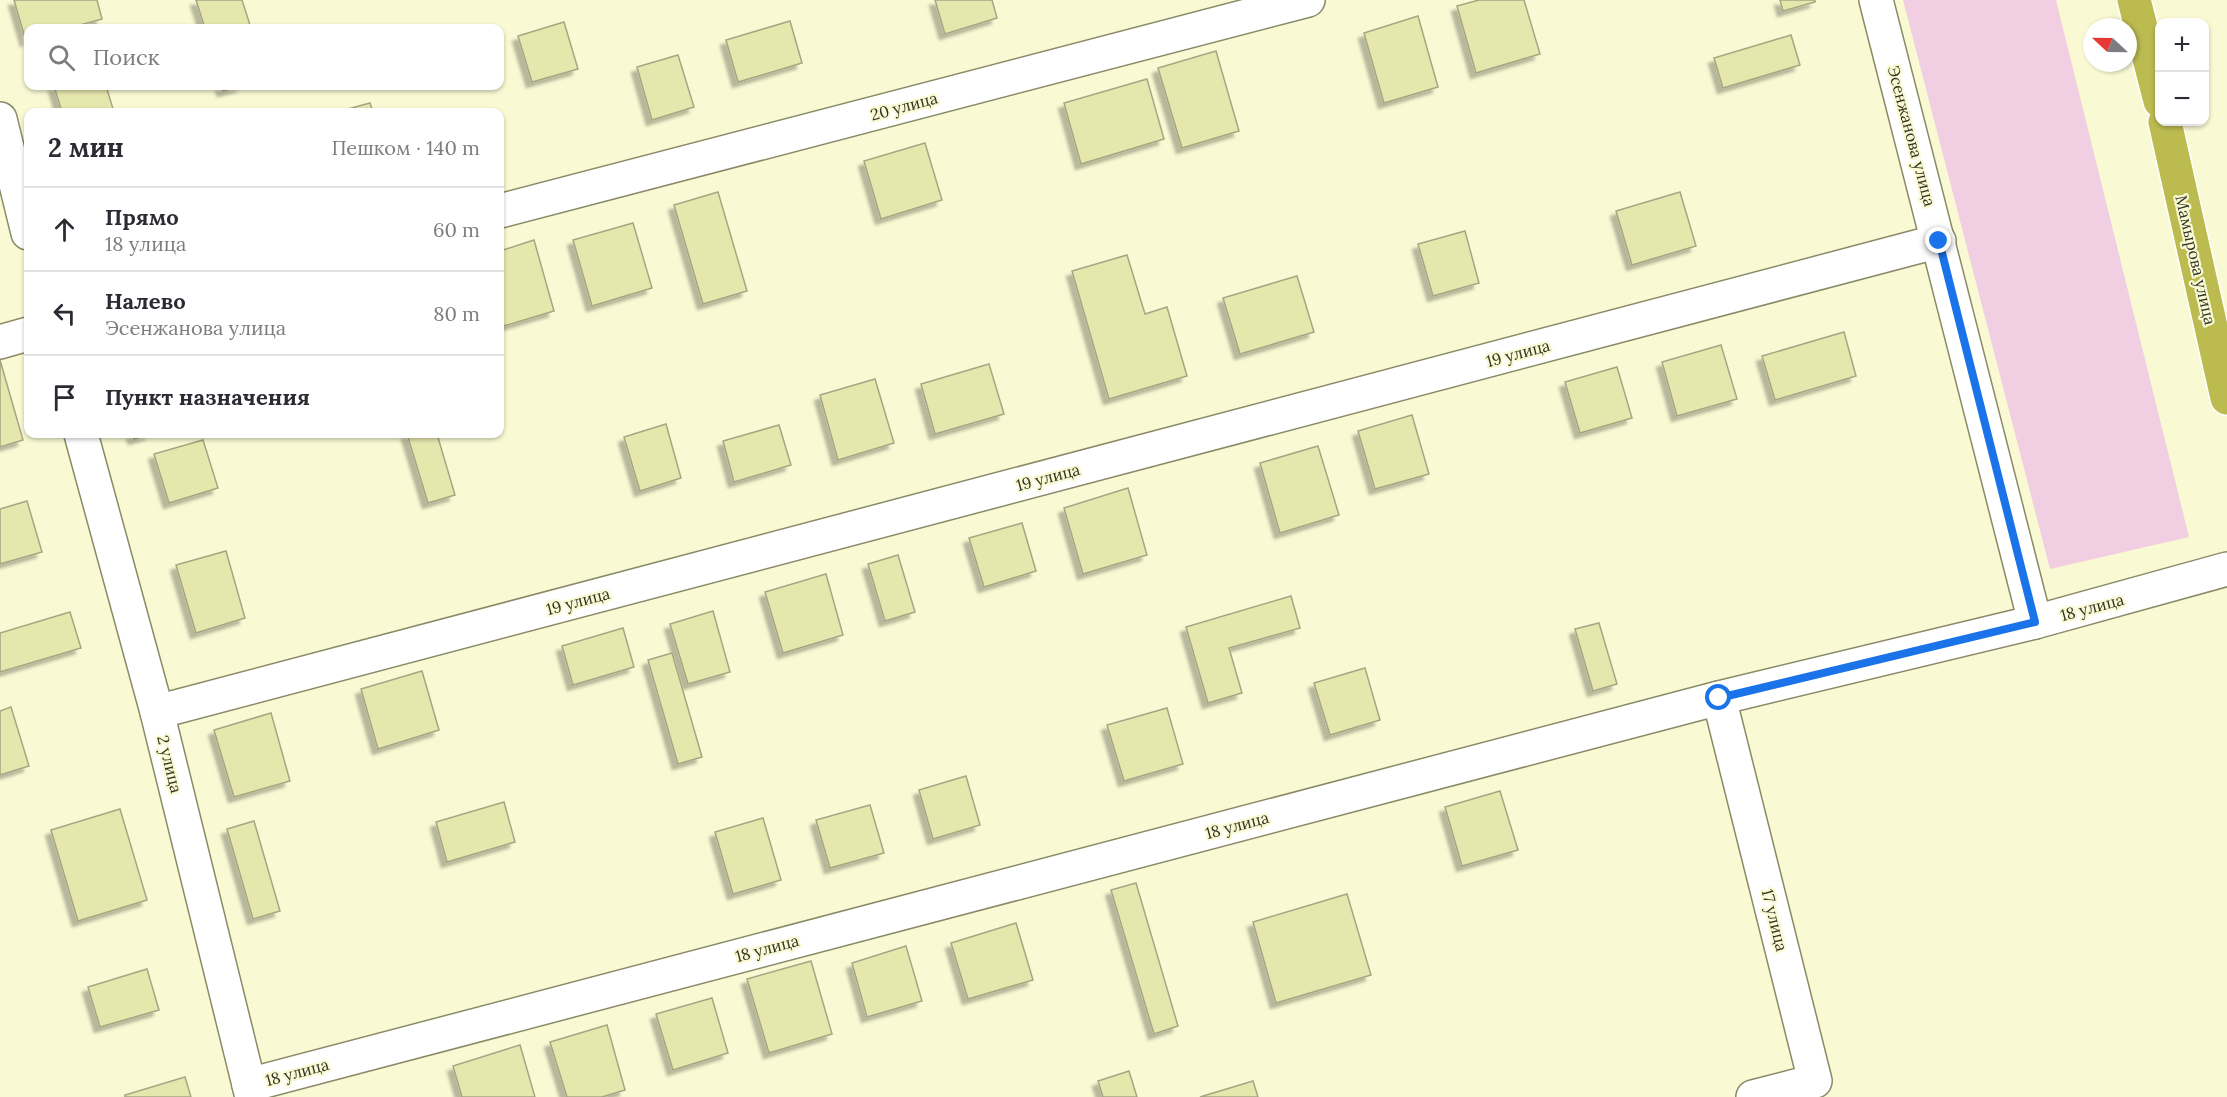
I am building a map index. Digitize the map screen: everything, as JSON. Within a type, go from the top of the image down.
[{"type":"highway","points":[[2134,0],[2155,82]]},
{"type":"highway","name":"Мамырова улица","points":[[2165,126],[2227,398]]},
{"type":"street","name":"20 улица","points":[[504,210],[1308,0]]},
{"type":"street","name":"Эсенжанова улица","points":[[1876,0],[2035,622]]},
{"type":"street","points":[[0,119],[24,217]]},
{"type":"street","name":"19 улица","points":[[157,712],[1939,241]]},
{"type":"street","points":[[0,342],[24,335]]},
{"type":"street","name":"2 улица","points":[[82,438],[157,712],[250,1091]]},
{"type":"street","name":"18 улица","points":[[250,1091],[1719,698],[2035,622],[2227,569]]},
{"type":"street","name":"17 улица","points":[[1719,698],[1815,1081],[1753,1097]]},
{"type":"shaded area","points":[[1903,0],[2056,0],[2189,537],[2050,569]]},
{"type":"building","points":[[14,0],[97,0],[102,19],[84,24],[24,24],[24,34]]},
{"type":"building","points":[[196,0],[242,0],[250,24],[204,24]]},
{"type":"building","points":[[935,0],[992,0],[997,18],[945,34]]},
{"type":"building","points":[[1479,0],[1524,0],[1540,54],[1476,73],[1457,6]]},
{"type":"building","points":[[1780,0],[1815,0],[1815,2],[1783,11]]},
{"type":"building","points":[[1418,16],[1438,87],[1384,103],[1364,33]]},
{"type":"building","points":[[790,21],[802,63],[738,82],[726,40]]},
{"type":"building","points":[[564,22],[578,69],[532,82],[518,36]]},
{"type":"building","points":[[1791,35],[1800,65],[1723,88],[1714,58]]},
{"type":"building","points":[[1216,51],[1239,131],[1182,148],[1158,68]]},
{"type":"building","points":[[678,55],[694,107],[652,120],[637,67]]},
{"type":"building","points":[[1147,79],[1164,139],[1081,164],[1064,103]]},
{"type":"building","points":[[55,90],[107,90],[113,108],[61,108]]},
{"type":"building","points":[[370,103],[372,108],[352,108]]},
{"type":"building","points":[[925,143],[942,200],[881,219],[864,161]]},
{"type":"building","points":[[718,192],[747,291],[703,304],[674,205]]},
{"type":"building","points":[[1680,192],[1696,246],[1632,265],[1616,211]]},
{"type":"building","points":[[633,223],[652,288],[592,306],[573,240]]},
{"type":"building","points":[[1465,231],[1479,283],[1433,296],[1418,244]]},
{"type":"building","points":[[534,240],[554,311],[504,326],[504,250]]},
{"type":"building","points":[[1127,255],[1145,314],[1167,307],[1187,376],[1109,399],[1072,271]]},
{"type":"building","points":[[1297,276],[1314,332],[1240,354],[1223,298]]},
{"type":"building","points":[[1844,332],[1856,376],[1775,400],[1762,356]]},
{"type":"building","points":[[1721,345],[1737,399],[1677,416],[1662,362]]},
{"type":"building","points":[[0,360],[23,440],[0,447]]},
{"type":"building","points":[[989,364],[1004,414],[935,434],[921,384]]},
{"type":"building","points":[[1617,367],[1632,418],[1580,433],[1565,382]]},
{"type":"building","points":[[875,379],[894,443],[838,460],[820,395]]},
{"type":"building","points":[[1412,415],[1429,474],[1375,489],[1358,431]]},
{"type":"building","points":[[666,424],[681,478],[640,491],[624,437]]},
{"type":"building","points":[[779,425],[791,465],[734,482],[723,441]]},
{"type":"building","points":[[408,438],[438,438],[455,495],[428,503]]},
{"type":"building","points":[[203,440],[218,488],[169,503],[154,454]]},
{"type":"building","points":[[1318,446],[1339,515],[1280,533],[1260,463]]},
{"type":"building","points":[[1128,488],[1147,555],[1083,574],[1064,508]]},
{"type":"building","points":[[27,501],[42,552],[0,564],[0,509]]},
{"type":"building","points":[[1022,523],[1036,571],[984,587],[969,538]]},
{"type":"building","points":[[226,551],[245,618],[196,633],[176,565]]},
{"type":"building","points":[[898,555],[915,612],[885,621],[868,564]]},
{"type":"building","points":[[826,574],[843,635],[783,653],[765,592]]},
{"type":"building","points":[[1291,596],[1300,628],[1229,648],[1242,693],[1208,703],[1186,627]]},
{"type":"building","points":[[713,611],[730,672],[688,684],[670,624]]},
{"type":"building","points":[[70,612],[81,648],[0,672],[0,633]]},
{"type":"building","points":[[1599,623],[1617,684],[1593,691],[1575,629]]},
{"type":"building","points":[[623,628],[634,667],[573,685],[562,646]]},
{"type":"building","points":[[672,653],[702,757],[678,764],[648,660]]},
{"type":"building","points":[[1365,668],[1380,720],[1330,735],[1314,683]]},
{"type":"building","points":[[422,671],[439,730],[378,749],[361,689]]},
{"type":"building","points":[[11,707],[29,766],[0,775],[0,711]]},
{"type":"building","points":[[1167,708],[1183,764],[1124,781],[1107,725]]},
{"type":"building","points":[[271,713],[290,781],[234,797],[214,730]]},
{"type":"building","points":[[966,776],[980,825],[933,839],[919,790]]},
{"type":"building","points":[[1500,791],[1518,850],[1462,866],[1445,807]]},
{"type":"building","points":[[504,802],[515,842],[447,862],[436,822]]},
{"type":"building","points":[[870,805],[884,853],[830,868],[816,820]]},
{"type":"building","points":[[120,809],[147,900],[78,921],[51,830]]},
{"type":"building","points":[[763,818],[781,880],[733,894],[715,832]]},
{"type":"building","points":[[254,821],[280,911],[253,919],[227,829]]},
{"type":"building","points":[[1136,883],[1178,1026],[1154,1034],[1111,890]]},
{"type":"building","points":[[1347,894],[1371,975],[1276,1003],[1253,922]]},
{"type":"building","points":[[1016,923],[1033,980],[968,999],[951,943]]},
{"type":"building","points":[[906,946],[922,1001],[867,1017],[852,963]]},
{"type":"building","points":[[811,961],[832,1034],[769,1053],[747,979]]},
{"type":"building","points":[[147,969],[159,1010],[100,1027],[88,987]]},
{"type":"building","points":[[712,998],[728,1053],[673,1070],[656,1014]]},
{"type":"building","points":[[607,1025],[625,1090],[602,1097],[567,1097],[550,1042]]},
{"type":"building","points":[[520,1045],[535,1097],[462,1097],[453,1066]]},
{"type":"building","points":[[1129,1071],[1137,1097],[1103,1097],[1098,1081]]},
{"type":"building","points":[[185,1077],[191,1097],[125,1097],[125,1095]]},
{"type":"building","points":[[1253,1081],[1258,1097],[1200,1097]]},
{"type":"route","points":[[1719,698],[2035,622],[1939,241]]}]
